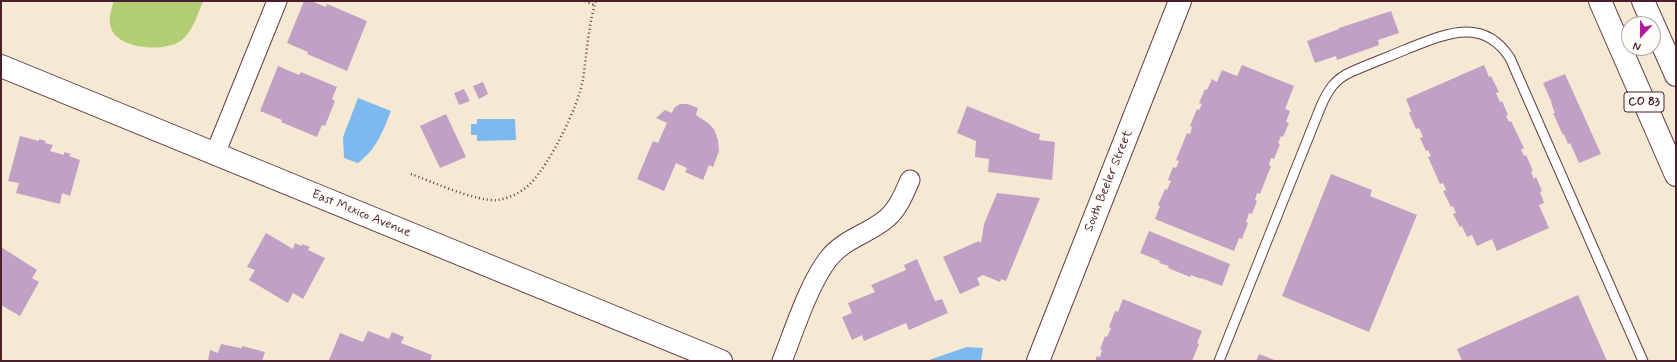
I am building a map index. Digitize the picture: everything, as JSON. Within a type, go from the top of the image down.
[{"type":"street","points":[[215,154],[277,1]]},
{"type":"street","name":"South Beeler Street","points":[[1038,361],[1180,1]]},
{"type":"street","name":"CO 83","points":[[1600,1],[1676,175]]},
{"type":"street","points":[[1643,1],[1676,75]]},
{"type":"street","name":"East Mexico Avenue","points":[[1,66],[722,361]]},
{"type":"street","points":[[782,361],[811,289],[829,258],[847,242],[886,218],[900,200],[910,180]]},
{"type":"lane","points":[[1219,361],[1320,106],[1331,86],[1338,79],[1351,72],[1435,38],[1448,34],[1470,32],[1482,34],[1492,38],[1501,45],[1510,58],[1644,361]]},
{"type":"path","points":[[585,1],[594,5]]},
{"type":"path","points":[[411,174],[474,197],[498,200],[510,197],[520,192],[530,184],[547,160],[575,107],[583,79],[589,29],[596,1]]},
{"type":"green space","points":[[114,1],[203,1],[192,26],[183,39],[166,46],[144,47],[123,41],[115,35],[111,28],[110,22]]},
{"type":"water","points":[[358,98],[391,111],[382,133],[374,146],[358,163],[344,158],[343,137]]},
{"type":"water","points":[[477,119],[515,119],[516,140],[477,141],[477,135],[471,135],[471,124],[477,124]]},
{"type":"water","points":[[967,347],[983,348],[981,361],[926,361]]},
{"type":"building","points":[[304,1],[311,1],[326,7],[327,4],[367,21],[347,71],[307,54],[308,52],[287,43]]},
{"type":"building","points":[[1391,11],[1399,33],[1378,40],[1379,45],[1337,60],[1336,56],[1315,63],[1307,41],[1339,28]]},
{"type":"building","points":[[1242,65],[1294,86],[1285,109],[1290,111],[1286,122],[1289,123],[1283,137],[1281,136],[1278,143],[1280,144],[1274,159],[1271,158],[1269,165],[1271,166],[1260,194],[1257,193],[1255,200],[1257,201],[1252,214],[1249,213],[1246,222],[1248,223],[1242,239],[1239,238],[1234,251],[1155,219],[1160,206],[1158,205],[1165,189],[1167,190],[1171,181],[1168,180],[1173,167],[1176,168],[1179,161],[1176,160],[1187,133],[1190,134],[1192,127],[1190,126],[1197,109],[1199,110],[1202,104],[1199,103],[1205,89],[1207,90],[1212,79],[1217,82],[1222,70],[1237,76]]},
{"type":"building","points":[[1484,65],[1489,77],[1491,76],[1499,92],[1496,93],[1500,102],[1502,101],[1508,115],[1506,116],[1509,122],[1511,121],[1524,148],[1521,150],[1524,156],[1526,155],[1533,171],[1531,172],[1534,179],[1536,177],[1542,191],[1540,192],[1544,203],[1539,205],[1549,228],[1497,251],[1492,239],[1477,246],[1472,235],[1467,237],[1462,226],[1460,227],[1453,214],[1456,213],[1453,206],[1451,207],[1443,191],[1446,190],[1443,183],[1440,184],[1428,157],[1431,156],[1428,150],[1426,151],[1420,138],[1423,137],[1419,128],[1416,129],[1409,113],[1411,111],[1406,99]]},
{"type":"building","points":[[278,66],[299,75],[301,72],[337,87],[332,99],[335,101],[325,126],[322,125],[317,137],[281,122],[282,120],[260,111]]},
{"type":"building","points":[[1565,74],[1601,154],[1579,163],[1570,143],[1568,144],[1564,134],[1563,135],[1553,113],[1555,113],[1552,103],[1543,83]]},
{"type":"building","points":[[483,82],[488,94],[479,99],[473,86]]},
{"type":"building","points":[[464,89],[470,101],[459,105],[454,93]]},
{"type":"building","points":[[680,104],[687,104],[698,108],[696,115],[714,129],[718,140],[719,151],[713,167],[709,165],[703,180],[685,172],[687,168],[676,163],[664,191],[637,179],[653,141],[658,143],[667,123],[656,118],[665,110],[672,113],[674,108]]},
{"type":"building","points":[[967,106],[1034,133],[1040,134],[1039,140],[1055,142],[1052,180],[988,172],[989,159],[975,157],[976,141],[957,133]]},
{"type":"building","points":[[446,114],[466,157],[440,168],[420,126]]},
{"type":"building","points":[[20,136],[39,141],[39,139],[46,141],[45,143],[53,145],[50,151],[64,155],[64,152],[71,154],[69,156],[80,160],[70,196],[62,193],[60,204],[16,193],[19,183],[8,181]]},
{"type":"building","points":[[1331,174],[1372,190],[1370,196],[1417,215],[1369,332],[1282,296]]},
{"type":"building","points":[[997,193],[1040,198],[1006,281],[1001,279],[1000,282],[983,275],[977,278],[980,285],[960,294],[943,257],[979,241],[981,243],[984,224]]},
{"type":"building","points":[[1149,231],[1230,264],[1222,286],[1191,275],[1190,277],[1168,268],[1169,266],[1159,263],[1160,261],[1140,253]]},
{"type":"building","points":[[266,233],[293,249],[295,243],[310,247],[308,250],[325,258],[303,299],[293,293],[288,303],[249,280],[255,270],[247,267]]},
{"type":"building","points":[[1,247],[37,270],[32,278],[39,282],[20,316],[1,305]]},
{"type":"building","points":[[917,259],[935,301],[942,299],[948,313],[909,330],[906,323],[864,341],[862,335],[852,340],[842,317],[852,313],[848,303],[875,292],[871,285],[906,270],[904,265]]},
{"type":"building","points":[[1578,295],[1607,361],[1462,361],[1457,349]]},
{"type":"building","points":[[1123,299],[1202,331],[1197,343],[1199,344],[1192,361],[1095,361],[1097,356],[1100,357],[1102,350],[1100,349],[1105,336],[1107,337],[1115,311],[1118,312]]},
{"type":"building","points":[[368,331],[389,339],[392,332],[404,337],[401,343],[432,355],[430,361],[329,360],[340,333],[363,342]]},
{"type":"building","points":[[221,344],[241,349],[242,346],[265,352],[262,361],[208,361],[210,350],[218,353]]},
{"type":"building","points":[[1259,354],[1277,361],[1256,361]]}]
